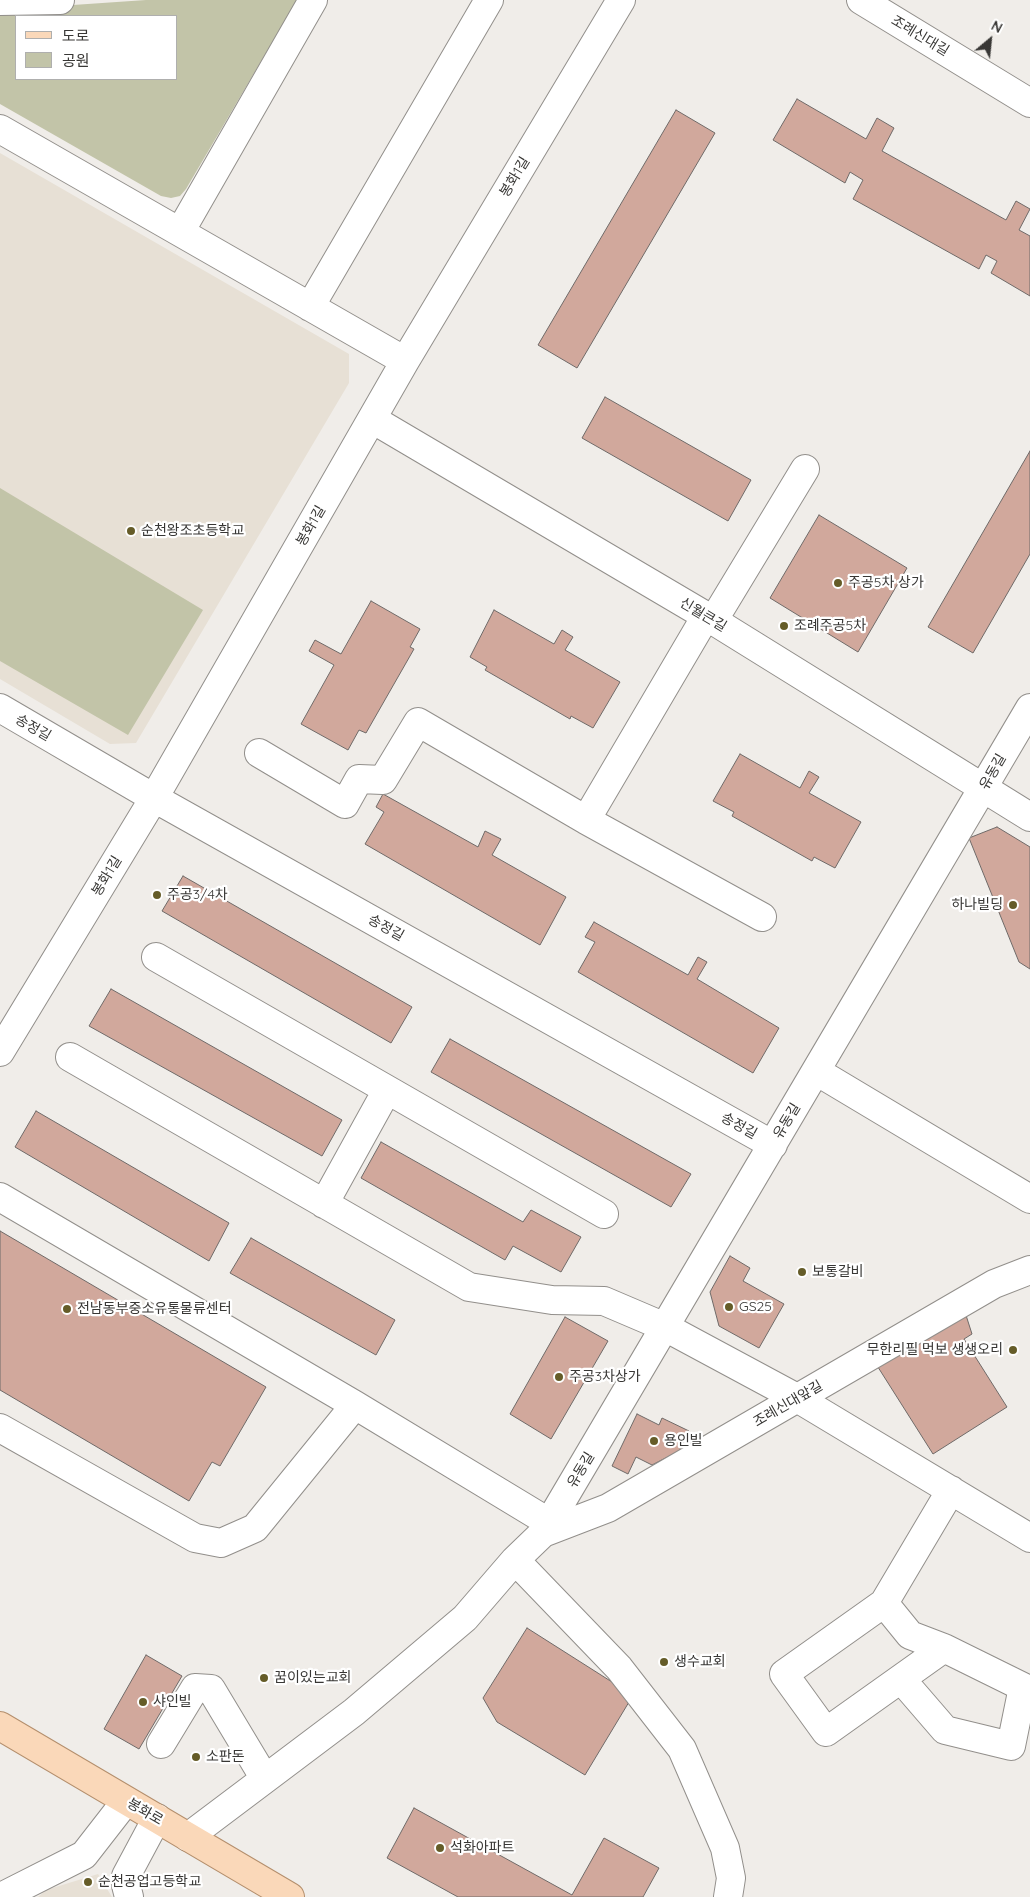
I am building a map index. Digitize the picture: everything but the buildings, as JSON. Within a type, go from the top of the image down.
[{"type":"main road","name":"봉화로","points":[[0,1726],[290,1897]]},
{"type":"street","points":[[0,1],[60,0]]},
{"type":"street","points":[[180,232],[312,0]]},
{"type":"street","points":[[310,307],[490,0]]},
{"type":"street","name":"봉화1길","points":[[0,1052],[154,798],[405,361],[621,0]]},
{"type":"street","name":"조례신대길","points":[[861,0],[1030,103]]},
{"type":"street","points":[[0,129],[405,361]]},
{"type":"street","name":"신월큰길","points":[[372,419],[709,618],[1030,817]]},
{"type":"street","points":[[586,820],[709,618],[805,469]]},
{"type":"street","name":"송정길","points":[[0,708],[154,798],[773,1145]]},
{"type":"street","name":"유동길","points":[[546,1528],[1030,708]]},
{"type":"street","points":[[259,753],[345,804],[359,779],[383,780],[418,722],[586,820],[762,917]]},
{"type":"street","points":[[156,957],[604,1214]]},
{"type":"street","points":[[70,1057],[469,1287],[552,1300],[604,1301],[665,1327],[797,1398],[1030,1538]]},
{"type":"street","points":[[816,1071],[1030,1199]]},
{"type":"street","points":[[324,1204],[387,1090]]},
{"type":"street","points":[[0,1197],[355,1405],[546,1528],[515,1560],[465,1618],[354,1712],[188,1837]]},
{"type":"street","name":"조례신대앞길","points":[[546,1528],[608,1508],[994,1284],[1030,1270]]},
{"type":"street","points":[[0,1428],[195,1538],[221,1542],[255,1528],[355,1405]]},
{"type":"street","points":[[944,1648],[826,1732],[784,1674],[884,1603],[950,1490]]},
{"type":"street","points":[[515,1560],[619,1668],[682,1749],[725,1848],[731,1878],[728,1897]]},
{"type":"street","points":[[884,1603],[910,1635],[944,1648],[1023,1687],[1011,1746],[945,1730],[901,1678]]},
{"type":"street","points":[[160,1744],[195,1688],[211,1689],[266,1779]]},
{"type":"street","points":[[1,1897],[84,1855],[126,1801]]},
{"type":"street","points":[[129,1897],[126,1876],[156,1818]]},
{"type":"shaded area","name":"순천왕조초등학교","points":[[0,153],[349,354],[349,383],[136,743],[110,744],[0,679]]},
{"type":"shaded area","name":"순천공업고등학교","points":[[98,1874],[112,1897],[38,1897],[46,1890]]},
{"type":"green space","points":[[146,0],[297,0],[186,189],[180,196],[171,198],[161,196],[0,104],[0,10]]},
{"type":"green space","points":[[0,488],[203,610],[128,735],[0,661]]},
{"type":"place","name":"순천왕조초등학교","points":[[131,531]]},
{"type":"place","name":"주공5차 상가","points":[[838,583]]},
{"type":"place","name":"조례주공5차","points":[[784,626]]},
{"type":"place","name":"주공3/4차","points":[[157,895]]},
{"type":"place","name":"하나빌딩","points":[[1013,905]]},
{"type":"place","name":"보통갈비","points":[[802,1272]]},
{"type":"place","name":"GS25","points":[[729,1307]]},
{"type":"place","name":"전남동부중소유통물류센터","points":[[67,1309]]},
{"type":"place","name":"무한리필 먹보 생생오리","points":[[1013,1350]]},
{"type":"place","name":"주공3차상가","points":[[559,1377]]},
{"type":"place","name":"용인빌","points":[[654,1441]]},
{"type":"place","name":"생수교회","points":[[664,1662]]},
{"type":"place","name":"꿈이있는교회","points":[[264,1678]]},
{"type":"place","name":"샤인빌","points":[[143,1702]]},
{"type":"place","name":"소판돈","points":[[196,1757]]},
{"type":"place","name":"석화아파트","points":[[440,1848]]},
{"type":"place","name":"순천공업고등학교","points":[[88,1882]]}]
